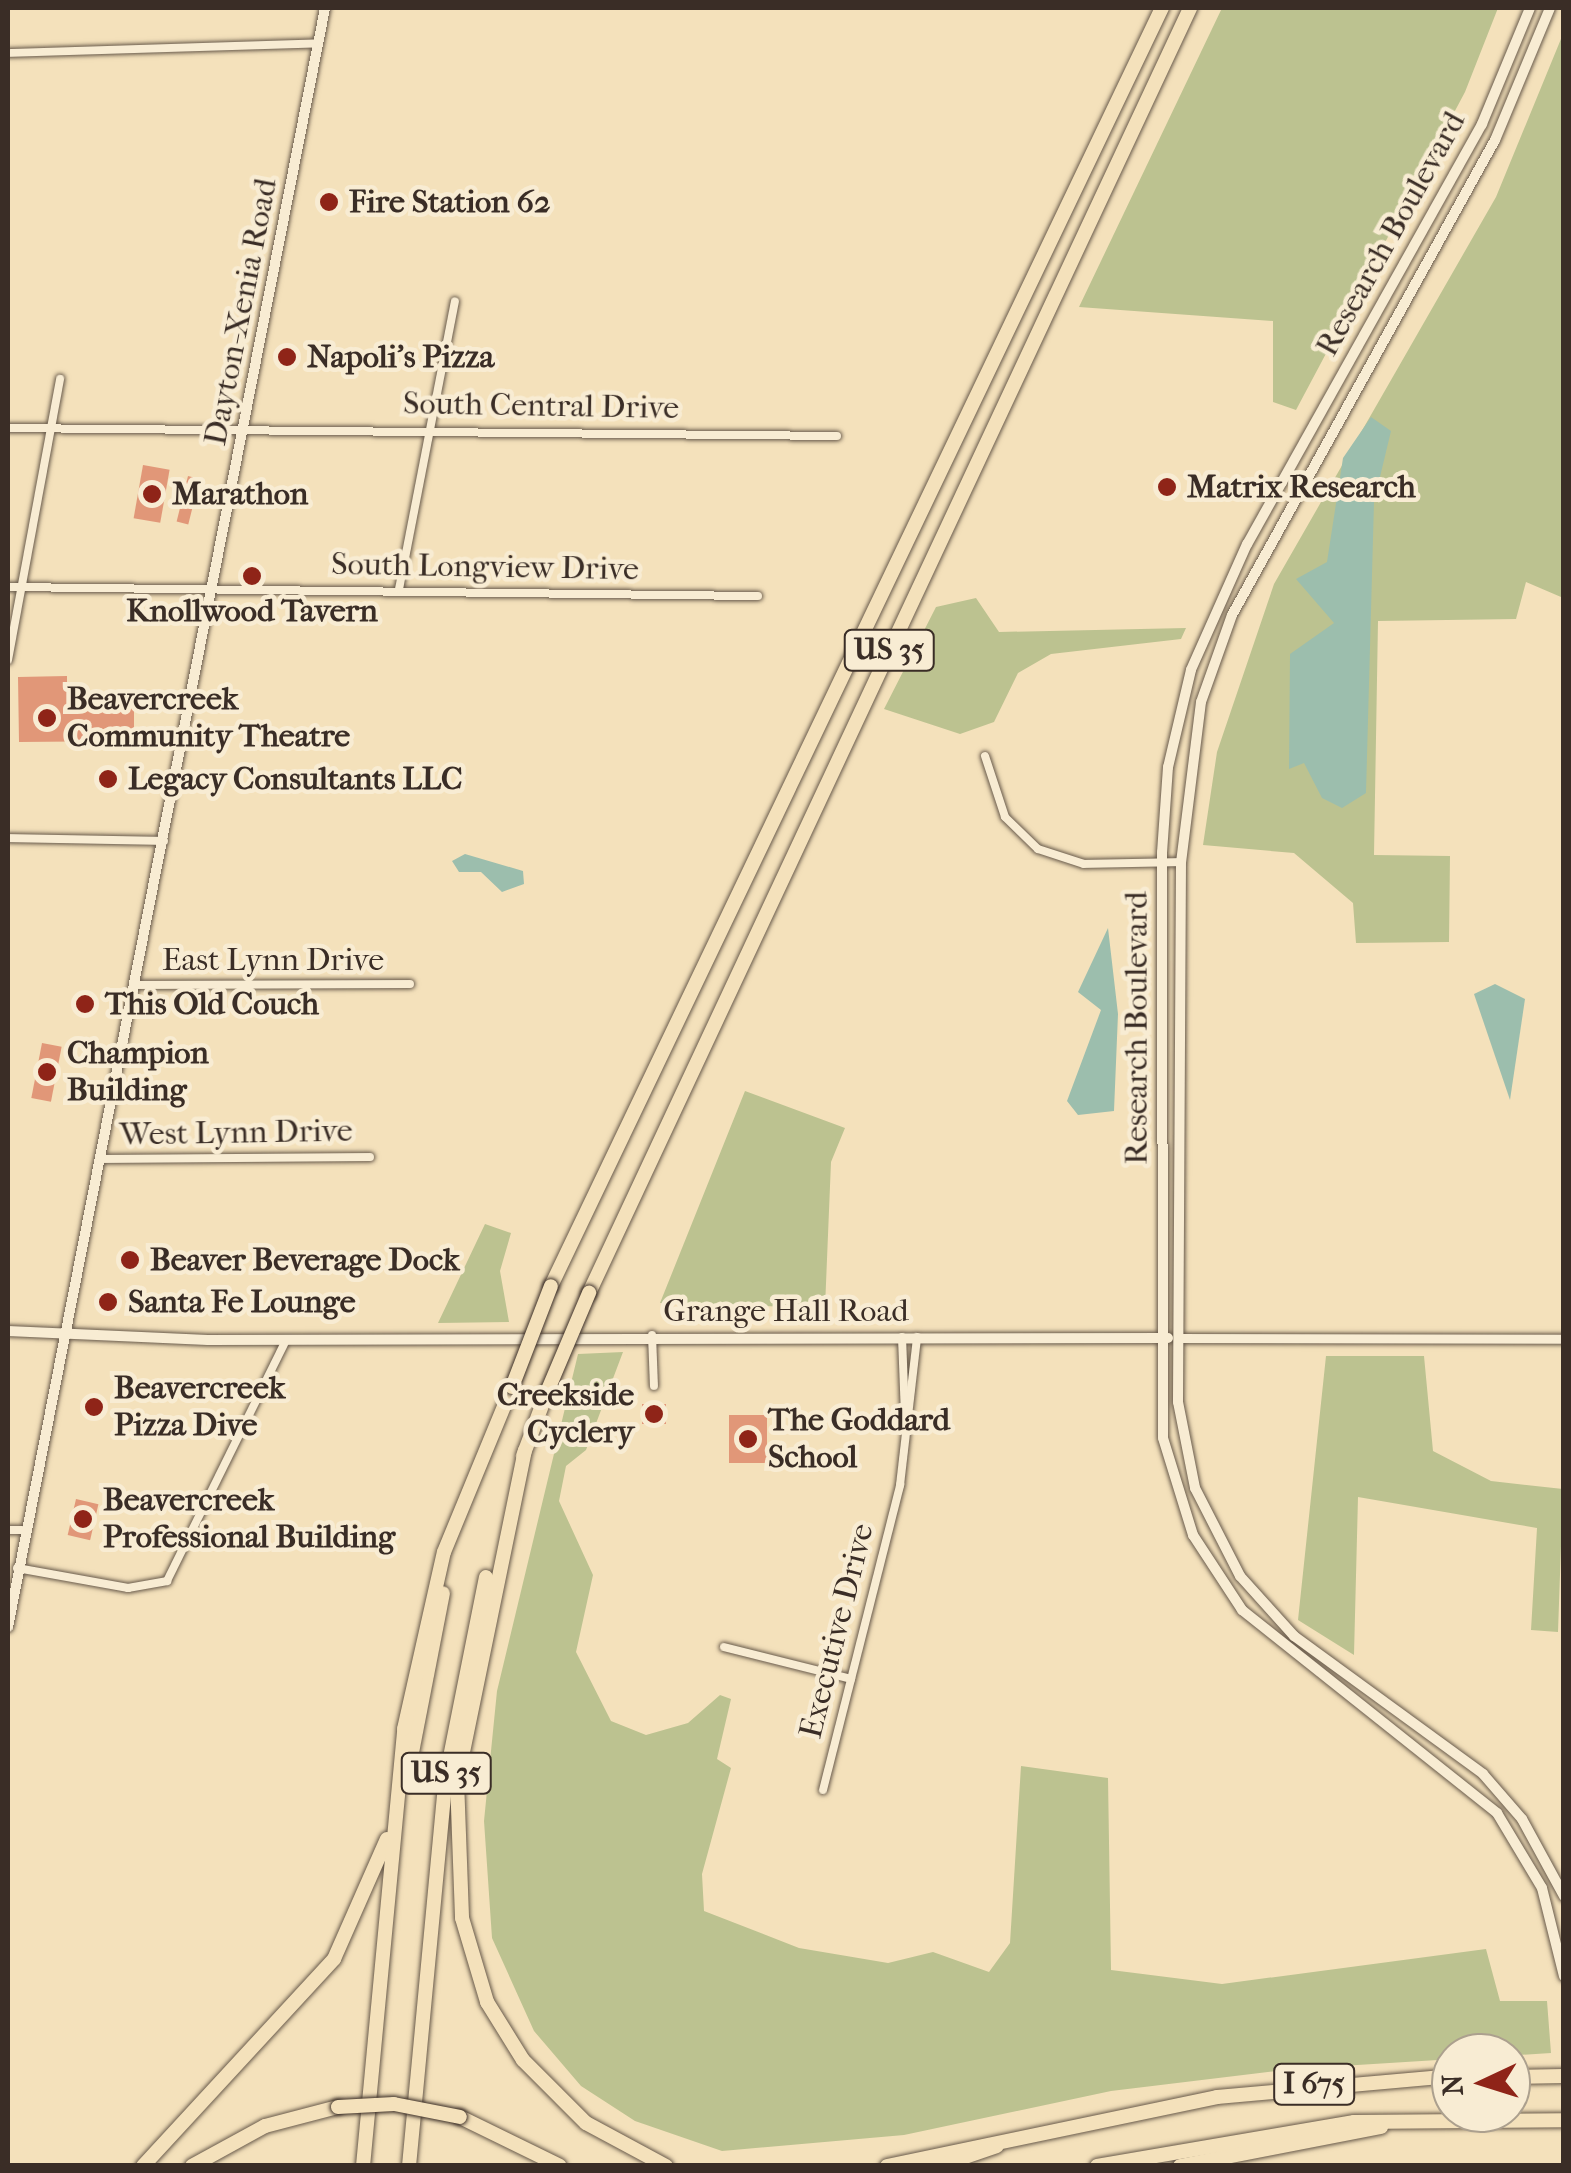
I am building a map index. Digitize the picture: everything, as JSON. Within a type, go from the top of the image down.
[{"type":"highway","name":"US 35","points":[[373,2166],[408,1773],[446,1579],[484,1453],[551,1286],[1162,8]]},
{"type":"highway","name":"US 35","points":[[409,2166],[456,1712],[525,1450],[589,1293],[1190,8]]},
{"type":"highway","points":[[525,1450],[457,1780],[462,1918],[488,2002],[523,2060],[586,2123],[666,2166]]},
{"type":"highway","points":[[364,2166],[394,1820],[424,1629],[484,1453]]},
{"type":"highway","points":[[144,2166],[334,1959],[394,1820]]},
{"type":"highway","points":[[1531,2077],[1564,2076]]},
{"type":"highway","name":"I 675","points":[[939,2166],[1080,2124],[1308,2084],[1431,2077]]},
{"type":"highway","points":[[192,2166],[265,2126],[338,2107],[394,2104],[460,2117],[560,2166]]},
{"type":"highway","points":[[1180,2166],[1417,2119]]},
{"type":"highway","name":"I 675","points":[[1098,2166],[1249,2136],[1417,2119],[1564,2120]]},
{"type":"highway","points":[[888,2166],[1080,2124]]},
{"type":"main road","name":"Dayton-Xenia Road","points":[[8,1627],[59,1331],[102,1159],[325,8]]},
{"type":"main road","name":"Research Boulevard","points":[[1530,8],[1482,124],[1200,643],[1168,767],[1162,864],[1164,1438],[1210,1562],[1279,1647],[1497,1814],[1542,1888],[1564,1976]]},
{"type":"main road","name":"Research Boulevard","points":[[1550,8],[1495,140],[1232,615],[1190,754],[1181,862],[1179,1338],[1184,1449],[1240,1576],[1294,1636],[1483,1774],[1522,1819],[1564,1896]]},
{"type":"main road","name":"Grange Hall Road","points":[[8,1331],[286,1340],[652,1335],[1179,1338]]},
{"type":"street","points":[[8,53],[318,43]]},
{"type":"street","points":[[399,589],[455,301]]},
{"type":"street","points":[[8,660],[60,379]]},
{"type":"street","name":"South Central Drive","points":[[8,428],[431,429],[837,436]]},
{"type":"street","name":"South Longview Drive","points":[[8,588],[399,589],[758,596]]},
{"type":"street","points":[[985,756],[1006,817],[1038,849],[1084,864],[1181,862]]},
{"type":"street","points":[[8,838],[164,841]]},
{"type":"street","name":"East Lynn Drive","points":[[136,986],[410,984]]},
{"type":"street","name":"West Lynn Drive","points":[[102,1159],[370,1157]]},
{"type":"street","points":[[652,1335],[654,1386]]},
{"type":"street","name":"Executive Drive","points":[[902,1337],[908,1426]]},
{"type":"street","name":"Executive Drive","points":[[822,1790],[908,1426],[917,1337]]},
{"type":"street","name":"Grange Hall Road","points":[[1179,1338],[1564,1339]]},
{"type":"street","points":[[17,1568],[128,1588],[167,1581],[286,1340]]},
{"type":"street","points":[[8,1530],[22,1530]]},
{"type":"street","points":[[724,1647],[851,1679]]},
{"type":"green space","points":[[1222,8],[1498,8],[1465,92],[1296,410],[1273,402],[1273,321],[1079,307]]},
{"type":"green space","points":[[1563,34],[1563,631],[1561,597],[1526,582],[1516,619],[1378,621],[1374,855],[1450,856],[1449,942],[1356,943],[1353,903],[1294,853],[1203,845],[1217,752],[1274,584],[1496,197]]},
{"type":"green space","points":[[976,598],[999,632],[1186,628],[1181,639],[1051,654],[1018,673],[994,722],[960,734],[884,709],[936,607]]},
{"type":"green space","points":[[745,1091],[845,1128],[831,1162],[825,1308],[660,1303]]},
{"type":"green space","points":[[485,1224],[511,1233],[500,1271],[509,1322],[438,1323]]},
{"type":"green space","points":[[623,1352],[586,1450],[566,1466],[559,1501],[593,1575],[576,1652],[611,1721],[646,1735],[688,1723],[720,1695],[731,1699],[717,1759],[731,1768],[702,1874],[704,1911],[799,1948],[888,1963],[933,1952],[989,1972],[1010,1943],[1021,1766],[1108,1778],[1111,1970],[1222,1984],[1486,1949],[1500,2001],[1547,2001],[1551,2053],[1531,2054],[1531,2033],[1431,2033],[1431,2060],[1293,2069],[1111,2091],[904,2135],[722,2151],[635,2121],[581,2086],[534,2031],[492,1938],[484,1821],[497,1691],[578,1354]]},
{"type":"green space","points":[[1326,1356],[1424,1356],[1433,1451],[1491,1481],[1563,1489],[1558,1632],[1531,1630],[1537,1528],[1358,1497],[1354,1655],[1298,1620]]},
{"type":"shaded area","points":[[1371,417],[1391,431],[1374,502],[1366,793],[1342,808],[1322,798],[1304,763],[1289,769],[1290,654],[1334,623],[1296,579],[1327,562],[1343,458]]},
{"type":"shaded area","points":[[465,854],[523,871],[524,884],[502,892],[481,872],[459,872],[452,861]]},
{"type":"shaded area","points":[[1108,928],[1118,1014],[1114,1111],[1078,1115],[1067,1101],[1101,1010],[1078,992]]},
{"type":"shaded area","points":[[1495,984],[1525,999],[1510,1100],[1474,994]]},
{"type":"building","name":"Marathon","points":[[143,465],[170,470],[160,523],[134,518]]},
{"type":"building","name":"Marathon","points":[[188,476],[200,479],[188,525],[177,522]]},
{"type":"building","points":[[67,676],[67,687],[83,687],[83,705],[134,705],[134,741],[19,742],[18,677]]},
{"type":"building","name":"Champion Building","points":[[42,1043],[62,1047],[51,1102],[31,1098]]},
{"type":"building","name":"Creekside Cyclery","points":[[642,1404],[666,1404],[666,1424],[642,1424]]},
{"type":"building","name":"The Goddard School","points":[[729,1415],[767,1415],[767,1463],[729,1463]]},
{"type":"building","name":"Beavercreek Professional Building","points":[[76,1499],[98,1504],[90,1540],[68,1535]]},
{"type":"place","name":"Fire Station 62","points":[[329,202]]},
{"type":"place","name":"Napoli's Pizza","points":[[287,357]]},
{"type":"place","name":"Matrix Research","points":[[1167,487]]},
{"type":"place","name":"Marathon","points":[[152,494]]},
{"type":"place","name":"Knollwood Tavern","points":[[252,576]]},
{"type":"place","name":"Beavercreek Community Theatre","points":[[47,718]]},
{"type":"place","name":"Legacy Consultants LLC","points":[[108,779]]},
{"type":"place","name":"This Old Couch","points":[[85,1004]]},
{"type":"place","name":"Champion Building","points":[[47,1072]]},
{"type":"place","name":"Beaver Beverage Dock","points":[[130,1260]]},
{"type":"place","name":"Santa Fe Lounge","points":[[108,1302]]},
{"type":"place","name":"Beavercreek Pizza Dive","points":[[94,1407]]},
{"type":"place","name":"Creekside Cyclery","points":[[654,1414]]},
{"type":"place","name":"The Goddard School","points":[[748,1439]]},
{"type":"place","name":"Beavercreek Professional Building","points":[[83,1519]]}]
